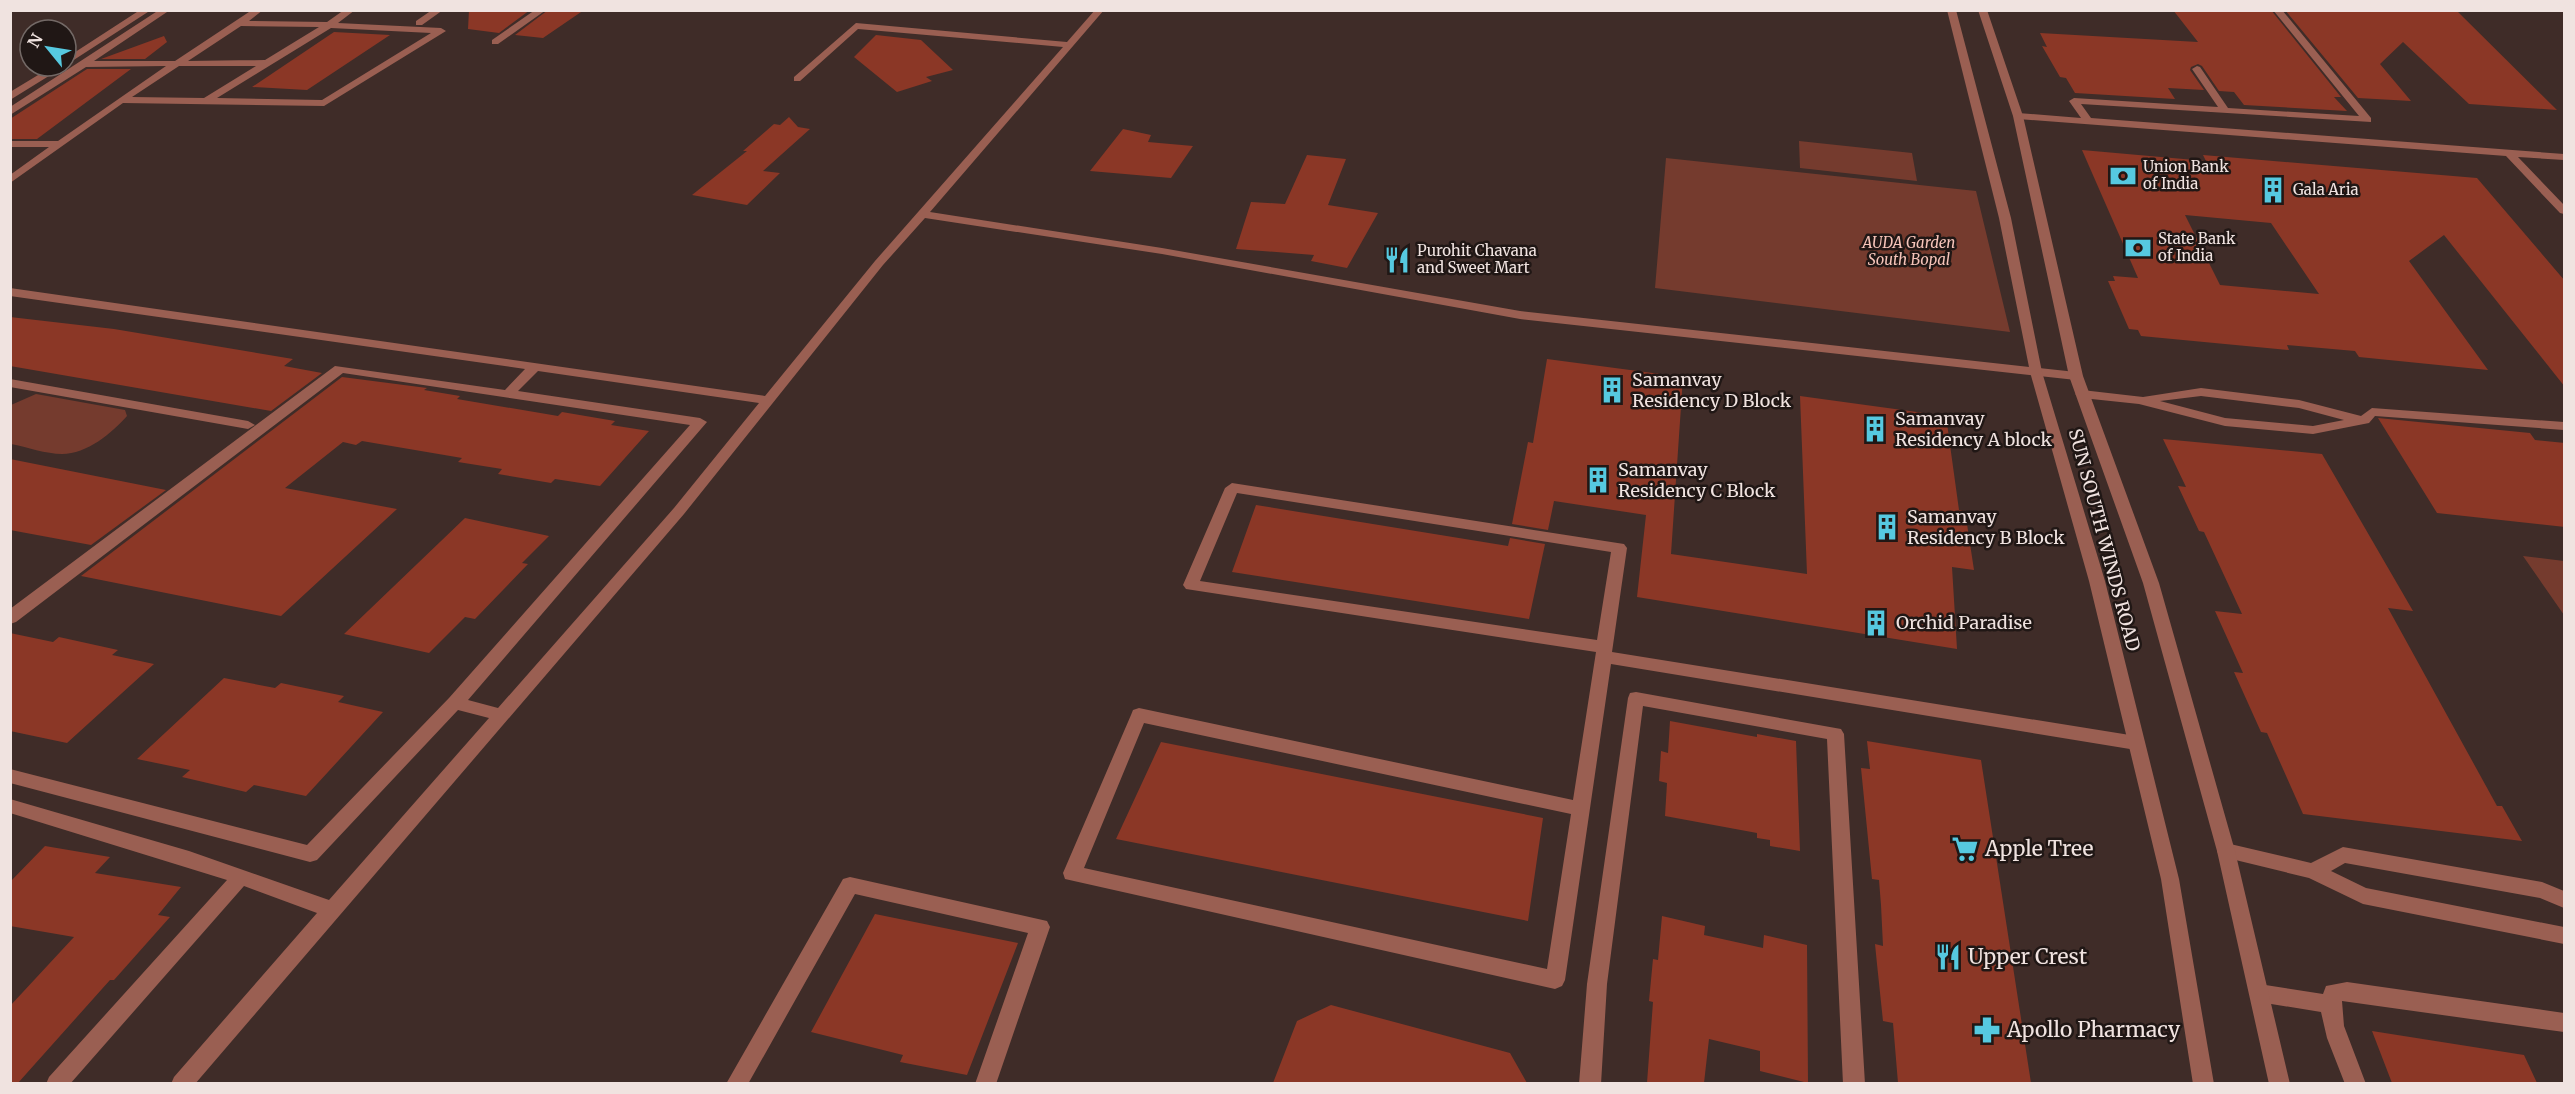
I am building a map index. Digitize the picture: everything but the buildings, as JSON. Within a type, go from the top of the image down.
[{"type":"street","points":[[78,54],[147,10]]},
{"type":"street","points":[[10,112],[166,10]]},
{"type":"street","points":[[10,180],[121,100],[259,10]]},
{"type":"street","points":[[206,101],[351,10]]},
{"type":"street","points":[[419,23],[439,10]]},
{"type":"street","points":[[495,42],[542,10]]},
{"type":"street","points":[[181,1083],[679,511],[767,400],[922,214],[1100,10]]},
{"type":"street","name":"SUN SOUTH WINDS ROAD","points":[[1951,10],[2005,218],[2036,372],[2097,581],[2170,879],[2204,1083]]},
{"type":"street","points":[[1982,10],[2018,116],[2076,376],[2151,583],[2226,851],[2280,1083]]},
{"type":"street","points":[[2088,121],[2074,100],[2367,120],[2277,10]]},
{"type":"street","points":[[121,100],[324,103],[441,31],[240,23]]},
{"type":"street","points":[[797,79],[856,26],[1069,45]]},
{"type":"street","points":[[83,64],[267,63]]},
{"type":"street","points":[[2197,69],[2225,111]]},
{"type":"street","points":[[10,97],[41,78]]},
{"type":"street","points":[[2018,116],[2565,157]]},
{"type":"street","points":[[10,144],[60,144]]},
{"type":"street","points":[[2509,153],[2565,211]]},
{"type":"street","points":[[922,214],[1162,251],[1520,315],[2076,376]]},
{"type":"street","points":[[10,292],[767,400]]},
{"type":"street","points":[[508,394],[535,367]]},
{"type":"street","points":[[10,618],[340,369],[700,422],[455,703],[310,854],[10,776]]},
{"type":"street","points":[[10,383],[248,425]]},
{"type":"street","points":[[2139,400],[2201,392],[2299,404],[2364,420]]},
{"type":"street","points":[[2082,394],[2139,400],[2225,422],[2313,430],[2364,420],[2372,412],[2565,426]]},
{"type":"street","points":[[1581,809],[1138,715],[1072,873],[1555,980],[1581,809],[1604,652],[1619,548],[1232,488],[1191,585],[1510,633],[1604,652],[2136,743]]},
{"type":"street","points":[[1590,1083],[1597,984],[1636,698],[1835,734],[1854,1083]]},
{"type":"street","points":[[455,703],[501,715]]},
{"type":"street","points":[[10,806],[189,859],[332,910]]},
{"type":"street","points":[[2226,851],[2313,871],[2363,896],[2565,936]]},
{"type":"street","points":[[2313,871],[2343,855],[2542,890],[2565,900]]},
{"type":"street","points":[[56,1083],[241,877]]},
{"type":"street","points":[[736,1083],[850,885],[1040,927],[985,1083]]},
{"type":"street","points":[[2356,1083],[2331,1018],[2329,1004],[2333,993],[2347,991],[2565,1023]]},
{"type":"street","points":[[2259,993],[2329,1004]]},
{"type":"green space","points":[[1799,141],[1912,153],[1917,181],[1800,168]]},
{"type":"green space","name":"AUDA Garden South Bopal","points":[[1666,158],[1976,191],[2010,332],[1655,288]]},
{"type":"green space","points":[[36,394],[125,410],[127,416],[98,441],[71,453],[50,453],[11,444],[11,405]]},
{"type":"green space","points":[[2523,556],[2564,561],[2564,615]]},
{"type":"place","name":"Union Bank of India","points":[[2123,176]]},
{"type":"place","name":"Gala Aria","points":[[2273,190]]},
{"type":"place","name":"State Bank of India","points":[[2138,248]]},
{"type":"place","name":"Purohit Chavana and Sweet Mart","points":[[1397,260]]},
{"type":"place","name":"Samanvay Residency D Block","points":[[1612,390]]},
{"type":"place","name":"Samanvay Residency A block","points":[[1875,429]]},
{"type":"place","name":"Samanvay Residency C Block","points":[[1598,480]]},
{"type":"place","name":"Samanvay Residency B Block","points":[[1887,527]]},
{"type":"place","name":"Orchid Paradise","points":[[1876,623]]},
{"type":"place","name":"Apple Tree","points":[[1965,849]]},
{"type":"place","name":"Upper Crest","points":[[1948,957]]},
{"type":"place","name":"Apollo Pharmacy","points":[[1987,1030]]}]
